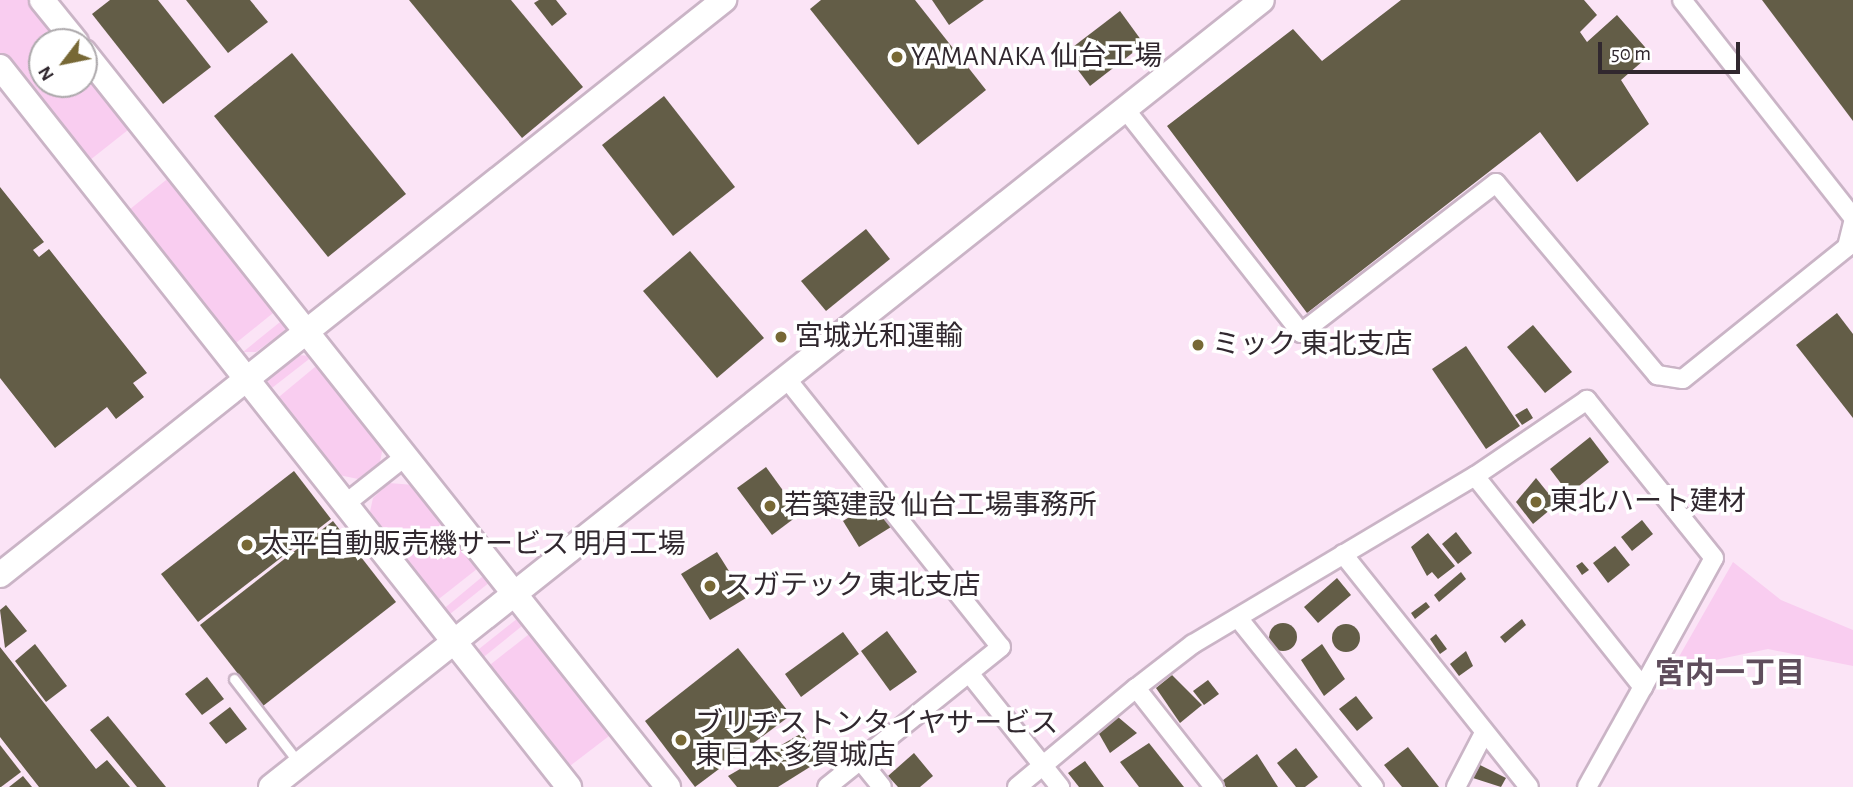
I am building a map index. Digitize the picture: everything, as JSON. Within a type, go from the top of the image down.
[{"type":"street","points":[[42,0],[65,28]]},
{"type":"street","points":[[0,575],[724,0]]},
{"type":"street","points":[[271,787],[1262,0]]},
{"type":"street","points":[[1682,0],[1853,217]]},
{"type":"street","points":[[0,67],[569,787]]},
{"type":"street","points":[[98,69],[516,592],[668,787]]},
{"type":"street","points":[[1125,109],[1301,333],[1496,183],[1657,375],[1683,379],[1847,247],[1853,223]]},
{"type":"street","points":[[786,378],[1001,647],[827,787]]},
{"type":"street","points":[[1017,787],[1136,688],[1238,618],[1475,476],[1587,400],[1714,558],[1587,787]]},
{"type":"street","points":[[345,504],[407,455]]},
{"type":"street","points":[[1475,476],[1643,687]]},
{"type":"street","points":[[1343,554],[1529,787]]},
{"type":"street","points":[[1238,618],[1374,787]]},
{"type":"street","points":[[969,673],[1060,787]]},
{"type":"street","points":[[1136,688],[1214,787]]},
{"type":"street","points":[[1456,787],[1484,733]]},
{"type":"street","points":[[861,761],[882,787]]},
{"type":"lane","points":[[234,679],[300,764]]},
{"type":"shaded area","points":[[0,0],[33,0],[55,28],[28,28],[28,92],[0,56]]},
{"type":"shaded area","points":[[98,82],[133,126],[85,164],[33,98],[98,98]]},
{"type":"shaded area","points":[[171,176],[278,309],[231,347],[124,214]]},
{"type":"shaded area","points":[[285,318],[286,330],[256,352],[243,352]]},
{"type":"shaded area","points":[[297,355],[313,356],[268,391],[267,380]]},
{"type":"shaded area","points":[[321,362],[383,447],[379,467],[363,480],[334,474],[274,401]]},
{"type":"shaded area","points":[[389,483],[414,485],[482,565],[435,602],[369,516],[373,498]]},
{"type":"shaded area","points":[[1733,562],[1781,600],[1853,630],[1853,666],[1768,649],[1672,669]]},
{"type":"shaded area","points":[[488,572],[490,582],[450,614],[441,611]]},
{"type":"shaded area","points":[[518,618],[527,622],[480,660],[479,649]]},
{"type":"shaded area","points":[[533,631],[613,733],[566,769],[486,668]]},
{"type":"building","points":[[110,0],[158,0],[211,67],[163,104],[92,14]]},
{"type":"building","points":[[186,0],[250,0],[268,22],[228,53]]},
{"type":"building","points":[[409,0],[511,0],[583,87],[522,138]]},
{"type":"building","points":[[539,0],[556,0],[567,14],[552,26],[534,3]]},
{"type":"building","points":[[821,0],[915,0],[986,90],[918,145],[810,9]]},
{"type":"building","points":[[932,0],[984,0],[949,25]]},
{"type":"building","points":[[1401,0],[1584,0],[1597,15],[1580,32],[1587,42],[1617,15],[1651,54],[1621,80],[1649,124],[1577,182],[1540,132],[1307,313],[1167,126],[1293,29],[1322,61]]},
{"type":"building","points":[[1762,0],[1853,0],[1853,121]]},
{"type":"building","points":[[1120,11],[1144,44],[1090,86],[1065,53]]},
{"type":"building","points":[[292,53],[406,194],[328,257],[214,116]]},
{"type":"building","points":[[664,96],[735,187],[673,236],[602,145]]},
{"type":"building","points":[[0,187],[44,242],[33,250],[39,257],[49,249],[147,373],[133,383],[144,397],[116,419],[107,407],[55,448],[0,378]]},
{"type":"building","points":[[866,229],[890,259],[826,311],[801,281]]},
{"type":"building","points":[[690,251],[764,338],[717,378],[643,291]]},
{"type":"building","points":[[1837,313],[1853,334],[1853,418],[1796,345]]},
{"type":"building","points":[[1533,325],[1572,372],[1545,393],[1507,347]]},
{"type":"building","points":[[1466,346],[1520,426],[1486,449],[1432,369]]},
{"type":"building","points":[[1527,408],[1533,418],[1522,425],[1515,415]]},
{"type":"building","points":[[1590,437],[1609,462],[1569,494],[1550,469]]},
{"type":"building","points":[[766,467],[800,514],[772,535],[737,488]]},
{"type":"building","points":[[294,471],[331,519],[198,622],[161,574]]},
{"type":"building","points":[[1536,478],[1557,504],[1533,524],[1516,502]]},
{"type":"building","points":[[875,501],[891,527],[859,547],[843,521]]},
{"type":"building","points":[[1642,520],[1653,534],[1632,551],[1621,537]]},
{"type":"building","points":[[333,521],[396,602],[263,706],[200,625]]},
{"type":"building","points":[[1456,532],[1472,553],[1458,564],[1442,544]]},
{"type":"building","points":[[1428,533],[1455,566],[1438,579],[1432,572],[1427,576],[1411,547]]},
{"type":"building","points":[[1615,546],[1630,565],[1608,583],[1593,563]]},
{"type":"building","points":[[717,552],[746,598],[710,620],[681,574]]},
{"type":"building","points":[[1582,562],[1589,570],[1582,575],[1576,566]]},
{"type":"building","points":[[1461,572],[1466,579],[1439,602],[1434,595]]},
{"type":"building","points":[[1337,578],[1351,595],[1318,623],[1304,607]]},
{"type":"building","points":[[1426,602],[1430,607],[1415,619],[1411,613]]},
{"type":"building","points":[[6,605],[27,631],[5,648],[0,610]]},
{"type":"building","points":[[1522,619],[1526,625],[1505,643],[1500,637]]},
{"type":"building","points":[[1283,623],[1293,627],[1297,637],[1293,647],[1283,651],[1273,647],[1269,637],[1273,627]]},
{"type":"building","points":[[1346,624],[1356,628],[1360,638],[1356,648],[1346,652],[1336,648],[1332,638],[1336,628]]},
{"type":"building","points":[[887,631],[917,672],[890,691],[861,651]]},
{"type":"building","points":[[843,632],[859,654],[801,697],[785,674]]},
{"type":"building","points":[[1436,634],[1447,649],[1440,654],[1430,639]]},
{"type":"building","points":[[35,644],[67,686],[46,702],[15,661]]},
{"type":"building","points":[[1322,644],[1345,679],[1324,696],[1301,660]]},
{"type":"building","points":[[0,647],[96,769],[107,760],[130,787],[39,787],[0,737]]},
{"type":"building","points":[[738,648],[791,715],[695,787],[645,721]]},
{"type":"building","points":[[1466,651],[1473,666],[1459,676],[1450,664]]},
{"type":"building","points":[[1172,675],[1202,705],[1180,723],[1156,688]]},
{"type":"building","points":[[207,677],[224,699],[202,715],[185,694]]},
{"type":"building","points":[[1208,680],[1219,694],[1204,705],[1193,691]]},
{"type":"building","points":[[1356,696],[1373,718],[1357,731],[1339,709]]},
{"type":"building","points":[[230,707],[247,729],[226,744],[209,723]]},
{"type":"building","points":[[108,716],[166,787],[137,787],[90,730]]},
{"type":"building","points":[[1118,717],[1137,733],[1110,753],[1098,732]]},
{"type":"building","points":[[802,733],[821,760],[778,787],[737,787],[728,776]]},
{"type":"building","points":[[1149,743],[1184,787],[1139,787],[1120,762]]},
{"type":"building","points":[[0,745],[21,772],[1,787],[0,787]]},
{"type":"building","points":[[1408,747],[1439,787],[1402,787],[1384,765]]},
{"type":"building","points":[[1296,748],[1318,777],[1305,787],[1296,787],[1277,763]]},
{"type":"building","points":[[914,753],[933,776],[920,787],[898,787],[888,776]]},
{"type":"building","points":[[1257,754],[1278,787],[1226,787],[1222,781]]},
{"type":"building","points":[[1085,761],[1104,787],[1079,787],[1068,773]]},
{"type":"building","points":[[1480,765],[1506,778],[1501,787],[1473,778]]},
{"type":"building","points":[[23,776],[32,787],[9,787]]},
{"type":"place","name":"YAMANAKA 仙台工場","points":[[897,57]]},
{"type":"place","name":"宮城光和運輸","points":[[781,337]]},
{"type":"place","name":"ミック 東北支店","points":[[1198,345]]},
{"type":"place","name":"東北ハート建材","points":[[1536,502]]},
{"type":"place","name":"若築建設 仙台工場事務所","points":[[770,506]]},
{"type":"place","name":"太平自動販売機サービス 明月工場","points":[[247,545]]},
{"type":"place","name":"スガテック 東北支店","points":[[710,586]]},
{"type":"place","name":"ブリヂストンタイヤサービス 東日本 多賀城店","points":[[681,740]]},
{"type":"district","name":"宮内一丁目","points":[[1730,674]]}]
